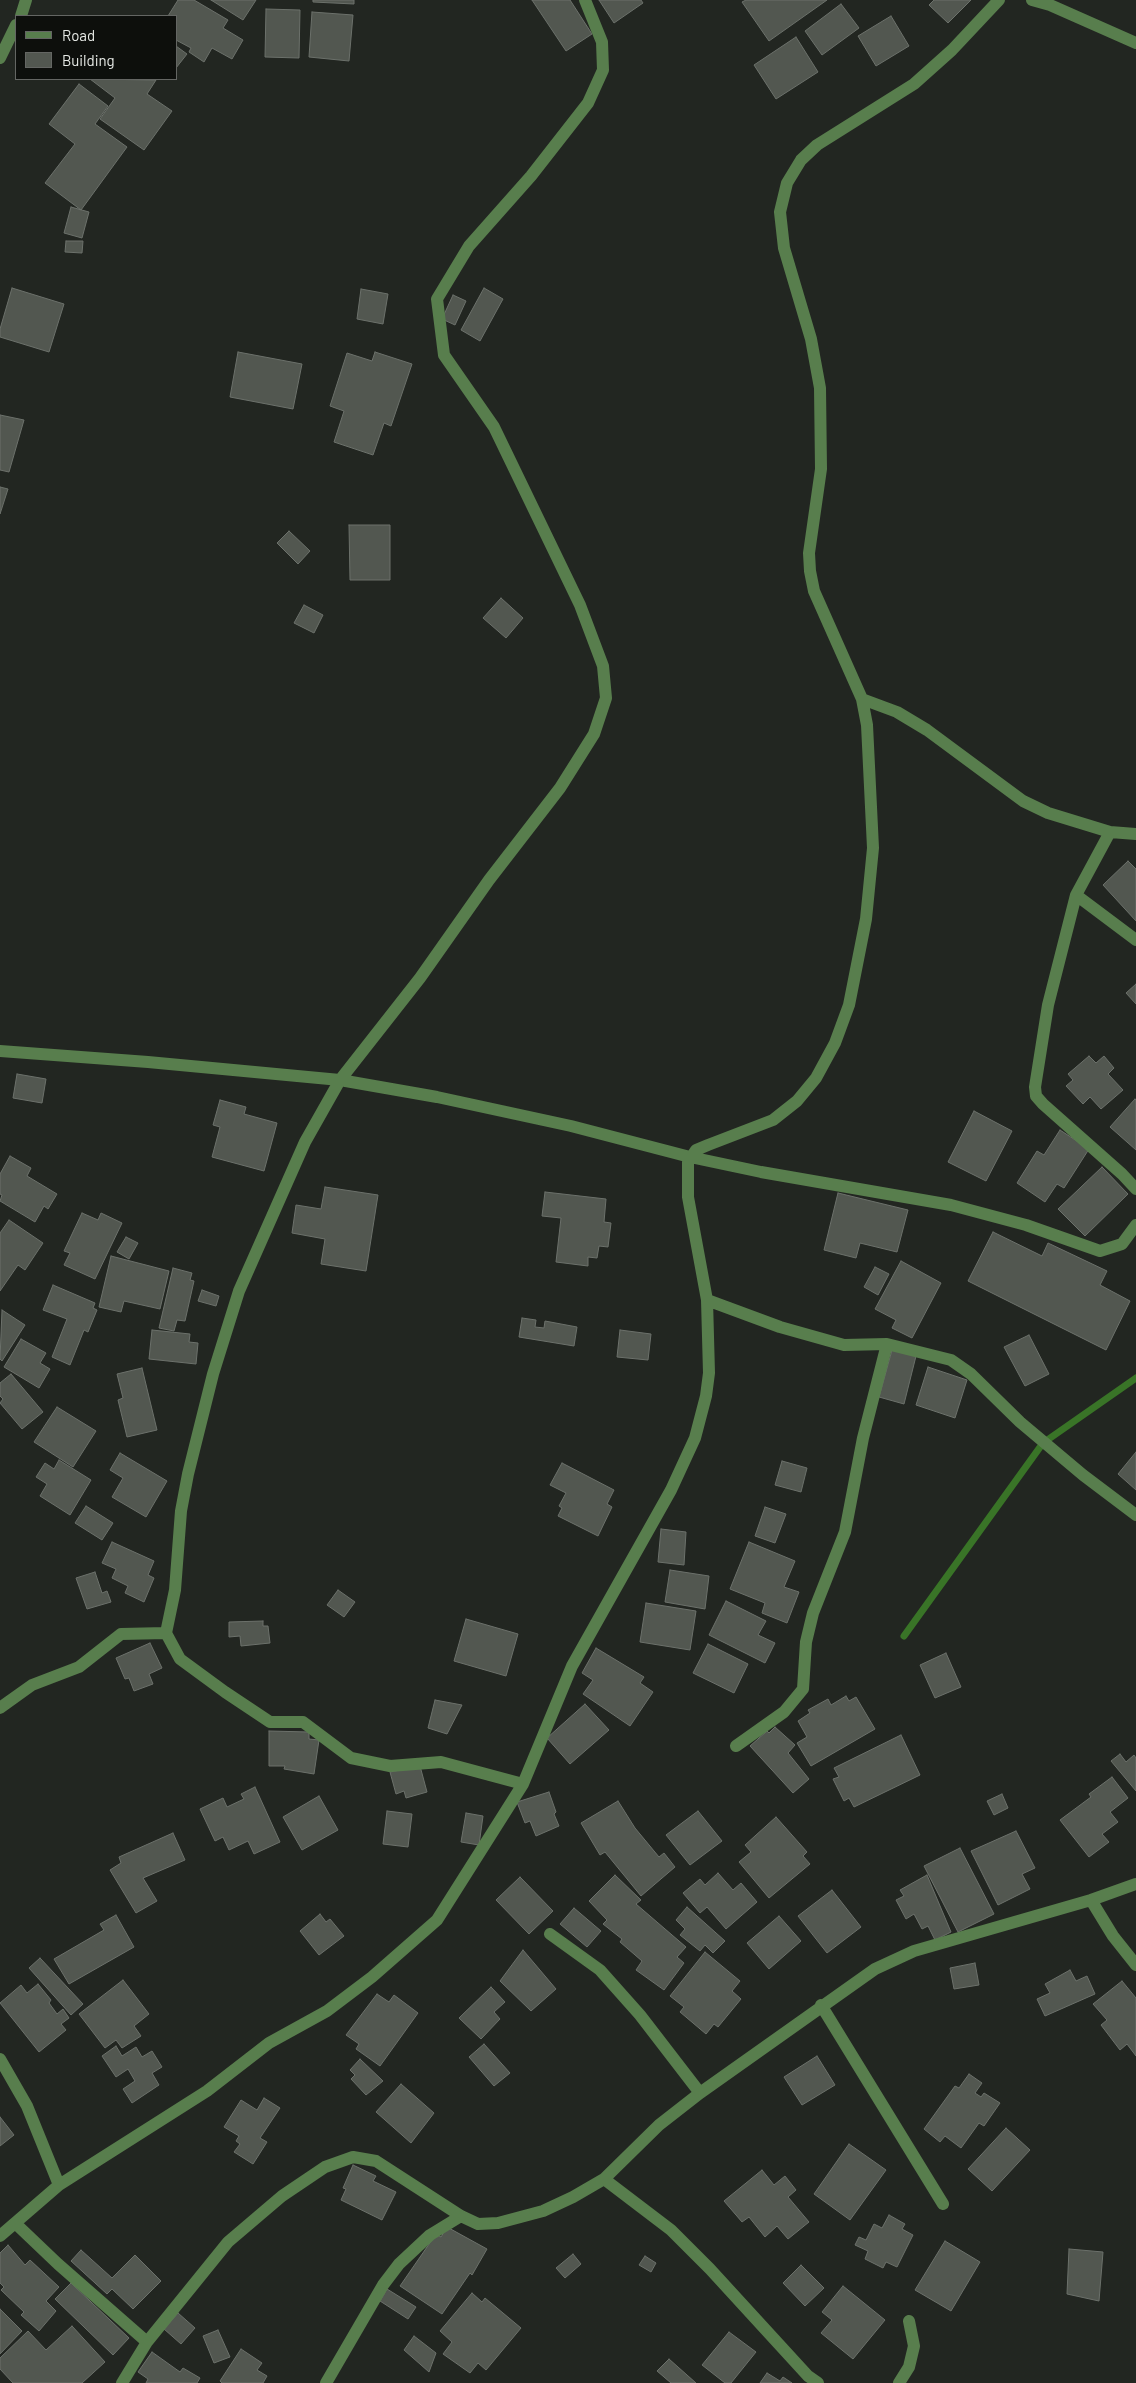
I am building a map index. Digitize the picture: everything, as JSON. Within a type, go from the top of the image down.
[{"type":"street","points":[[21,15],[26,0]]},
{"type":"street","points":[[523,1784],[441,1762],[390,1766],[351,1758],[303,1722],[270,1722],[225,1692],[180,1659],[166,1633],[174,1590],[181,1511],[212,1374],[239,1290],[305,1142],[340,1080],[420,978],[489,880],[560,788],[594,734],[606,698],[602,666],[580,605],[494,426],[444,355],[437,298],[469,246],[531,176],[588,103],[603,70],[602,42],[585,0]]},
{"type":"street","points":[[0,2236],[59,2184],[207,2091],[269,2043],[327,2011],[372,1976],[437,1920],[523,1784],[572,1666],[652,1527],[694,1438],[706,1396],[709,1373],[707,1300],[688,1197],[686,1171],[690,1157],[696,1150],[773,1120],[797,1101],[816,1078],[838,1035],[849,1005],[866,919],[873,848],[868,784],[867,725],[862,699],[814,591],[810,572],[809,553],[821,469],[820,388],[811,339],[784,248],[780,212],[787,183],[801,160],[817,145],[914,84],[952,50],[999,0]]},
{"type":"street","points":[[1032,0],[1051,3],[1136,43]]},
{"type":"street","points":[[0,58],[15,27]]},
{"type":"street","points":[[862,699],[897,712],[927,730],[1023,801],[1048,813],[1110,832],[1136,834]]},
{"type":"street","points":[[1110,832],[1076,895],[1048,1005],[1036,1082],[1036,1096],[1136,1189]]},
{"type":"street","points":[[1076,895],[1136,940]]},
{"type":"street","points":[[0,1051],[340,1080],[571,1126],[690,1157],[761,1172],[951,1205],[1026,1225],[1100,1251],[1122,1244],[1136,1225]]},
{"type":"street","points":[[707,1300],[780,1327],[844,1345],[887,1344],[951,1360],[971,1374],[1020,1422],[1136,1515]]},
{"type":"street","points":[[736,1746],[784,1712],[803,1689],[806,1642],[813,1613],[845,1532],[866,1428],[887,1344]]},
{"type":"street","points":[[0,1708],[32,1685],[79,1667],[121,1634],[166,1633]]},
{"type":"street","points":[[122,2383],[147,2342],[228,2242],[282,2196],[325,2167],[354,2158],[376,2161],[461,2216],[478,2224],[498,2223],[543,2210],[573,2197],[604,2179],[659,2125],[700,2093],[821,2005],[875,1969],[914,1951],[1091,1900],[1136,1884]]},
{"type":"street","points":[[1091,1900],[1113,1936],[1136,1965]]},
{"type":"street","points":[[550,1934],[600,1970],[640,2015],[700,2093]]},
{"type":"street","points":[[821,2005],[943,2204]]},
{"type":"street","points":[[0,2059],[27,2106],[59,2184]]},
{"type":"street","points":[[604,2179],[671,2230],[710,2268],[808,2376],[818,2383]]},
{"type":"street","points":[[326,2383],[383,2285],[399,2264],[430,2235],[461,2216]]},
{"type":"street","points":[[15,2223],[58,2264],[147,2342]]},
{"type":"street","points":[[899,2383],[909,2368],[914,2346],[909,2321]]},
{"type":"building","points":[[178,0],[194,0],[228,20],[223,28],[243,40],[232,59],[212,48],[204,62],[189,52],[191,48],[178,41],[178,15],[169,15]]},
{"type":"building","points":[[211,0],[256,0],[243,20]]},
{"type":"building","points":[[313,0],[354,0],[354,4],[313,2]]},
{"type":"building","points":[[532,0],[570,0],[592,34],[566,51]]},
{"type":"building","points":[[599,0],[641,0],[643,3],[614,23]]},
{"type":"building","points":[[746,0],[827,0],[769,41],[742,2]]},
{"type":"building","points":[[934,0],[971,0],[948,23],[929,5]]},
{"type":"building","points":[[841,4],[859,28],[822,55],[805,31]]},
{"type":"building","points":[[266,9],[300,10],[299,58],[265,57]]},
{"type":"building","points":[[312,12],[353,15],[349,61],[309,57]]},
{"type":"building","points":[[891,16],[909,46],[876,66],[858,36]]},
{"type":"building","points":[[796,37],[818,72],[776,99],[754,65]]},
{"type":"building","points":[[178,47],[187,54],[178,65]]},
{"type":"building","points":[[91,80],[156,80],[147,94],[172,111],[144,150],[100,119],[115,98]]},
{"type":"building","points":[[79,84],[108,106],[95,124],[127,147],[81,210],[45,183],[75,144],[49,124]]},
{"type":"building","points":[[71,207],[89,212],[82,238],[64,233]]},
{"type":"building","points":[[66,241],[83,241],[82,253],[65,252]]},
{"type":"building","points":[[12,288],[64,304],[49,352],[0,337],[0,329]]},
{"type":"building","points":[[484,288],[503,299],[480,341],[461,330]]},
{"type":"building","points":[[361,289],[388,294],[383,324],[357,319]]},
{"type":"building","points":[[453,295],[466,301],[455,325],[442,319]]},
{"type":"building","points":[[238,352],[302,364],[293,409],[230,397]]},
{"type":"building","points":[[375,352],[412,364],[391,426],[384,423],[373,455],[334,442],[344,411],[330,406],[347,353],[372,361]]},
{"type":"building","points":[[0,415],[24,420],[9,472],[0,470]]},
{"type":"building","points":[[0,487],[8,489],[0,514]]},
{"type":"building","points":[[349,525],[390,525],[390,580],[350,580]]},
{"type":"building","points":[[289,531],[310,551],[298,564],[277,543]]},
{"type":"building","points":[[501,598],[523,618],[506,638],[483,618]]},
{"type":"building","points":[[304,605],[323,615],[314,633],[294,623]]},
{"type":"building","points":[[1128,861],[1136,869],[1136,921],[1103,885]]},
{"type":"building","points":[[1136,984],[1136,1004],[1126,993]]},
{"type":"building","points":[[1089,1056],[1096,1063],[1104,1056],[1114,1068],[1108,1074],[1123,1090],[1101,1109],[1090,1097],[1083,1104],[1066,1086],[1073,1080],[1068,1074]]},
{"type":"building","points":[[17,1074],[46,1079],[42,1103],[13,1098]]},
{"type":"building","points":[[220,1100],[246,1107],[244,1114],[277,1123],[264,1171],[212,1157],[220,1127],[213,1125]]},
{"type":"building","points":[[1136,1100],[1136,1150],[1110,1127]]},
{"type":"building","points":[[974,1111],[1012,1131],[986,1181],[948,1162]]},
{"type":"building","points":[[1060,1130],[1089,1149],[1064,1188],[1057,1184],[1045,1202],[1017,1183],[1037,1151],[1044,1155]]},
{"type":"building","points":[[10,1156],[31,1168],[27,1176],[57,1194],[48,1209],[44,1206],[35,1222],[0,1201],[2,1195],[0,1194],[0,1174]]},
{"type":"building","points":[[1102,1167],[1128,1194],[1085,1236],[1058,1209]]},
{"type":"building","points":[[325,1187],[378,1195],[366,1271],[321,1264],[325,1239],[292,1233],[296,1205],[321,1209]]},
{"type":"building","points":[[545,1192],[606,1199],[604,1222],[611,1223],[608,1247],[599,1246],[597,1258],[588,1257],[588,1266],[556,1262],[561,1218],[542,1216]]},
{"type":"building","points":[[838,1193],[908,1210],[897,1252],[860,1243],[856,1258],[824,1250]]},
{"type":"building","points":[[82,1213],[98,1220],[101,1213],[122,1223],[95,1279],[64,1265],[70,1253],[64,1251]]},
{"type":"building","points":[[9,1220],[43,1243],[25,1270],[18,1265],[0,1291],[0,1233]]},
{"type":"building","points":[[993,1232],[1042,1256],[1048,1243],[1107,1271],[1100,1285],[1130,1301],[1106,1350],[968,1281]]},
{"type":"building","points":[[126,1237],[138,1243],[129,1259],[117,1252]]},
{"type":"building","points":[[111,1256],[169,1271],[160,1309],[124,1301],[121,1312],[99,1307]]},
{"type":"building","points":[[901,1261],[941,1283],[912,1338],[892,1328],[896,1320],[875,1309]]},
{"type":"building","points":[[875,1267],[889,1274],[878,1295],[864,1287]]},
{"type":"building","points":[[173,1268],[192,1273],[190,1280],[194,1281],[185,1321],[177,1320],[174,1331],[159,1328]]},
{"type":"building","points":[[53,1285],[95,1303],[93,1308],[97,1310],[88,1332],[84,1330],[70,1365],[52,1357],[67,1319],[43,1310]]},
{"type":"building","points":[[202,1290],[219,1296],[216,1306],[198,1301]]},
{"type":"building","points":[[2,1310],[25,1325],[2,1361],[0,1359]]},
{"type":"building","points":[[522,1318],[536,1320],[535,1327],[544,1328],[545,1321],[577,1327],[574,1346],[519,1337]]},
{"type":"building","points":[[152,1330],[190,1334],[189,1342],[198,1343],[196,1364],[149,1359]]},
{"type":"building","points":[[620,1330],[651,1334],[648,1360],[617,1357]]},
{"type":"building","points":[[1029,1335],[1049,1374],[1025,1386],[1004,1347]]},
{"type":"building","points":[[21,1339],[46,1353],[40,1363],[50,1369],[39,1388],[4,1367]]},
{"type":"building","points":[[892,1350],[916,1356],[904,1404],[879,1397]]},
{"type":"building","points":[[928,1367],[967,1380],[955,1418],[916,1405]]},
{"type":"building","points":[[142,1368],[157,1430],[127,1437],[118,1400],[123,1398],[117,1374]]},
{"type":"building","points":[[11,1374],[43,1412],[22,1429],[0,1403],[3,1399],[0,1396],[0,1383]]},
{"type":"building","points":[[57,1407],[96,1431],[73,1467],[34,1442]]},
{"type":"building","points":[[1136,1452],[1136,1490],[1118,1474]]},
{"type":"building","points":[[120,1453],[167,1481],[146,1517],[112,1497],[123,1478],[110,1470]]},
{"type":"building","points":[[59,1460],[91,1480],[70,1515],[40,1496],[47,1484],[36,1477],[45,1463],[54,1469]]},
{"type":"building","points":[[782,1461],[807,1468],[801,1492],[775,1485]]},
{"type":"building","points":[[562,1463],[614,1490],[607,1504],[612,1507],[598,1536],[558,1516],[562,1508],[559,1506],[566,1493],[550,1485]]},
{"type":"building","points":[[86,1506],[113,1523],[102,1540],[75,1523]]},
{"type":"building","points":[[765,1507],[786,1514],[775,1543],[755,1536]]},
{"type":"building","points":[[661,1529],[686,1532],[684,1565],[658,1562]]},
{"type":"building","points":[[112,1542],[154,1561],[148,1575],[154,1578],[144,1602],[125,1593],[128,1586],[112,1578],[116,1569],[102,1563]]},
{"type":"building","points":[[749,1542],[795,1561],[784,1587],[799,1592],[787,1623],[762,1613],[765,1603],[730,1589]]},
{"type":"building","points":[[670,1570],[709,1576],[705,1609],[665,1602]]},
{"type":"building","points":[[95,1572],[102,1593],[107,1591],[111,1602],[87,1609],[76,1578]]},
{"type":"building","points":[[338,1590],[355,1602],[344,1617],[327,1605]]},
{"type":"building","points":[[726,1601],[766,1621],[758,1635],[775,1643],[765,1663],[709,1635]]},
{"type":"building","points":[[646,1603],[696,1611],[690,1650],[640,1642]]},
{"type":"building","points":[[466,1619],[518,1634],[506,1676],[454,1661]]},
{"type":"building","points":[[263,1621],[263,1626],[268,1626],[270,1643],[241,1646],[240,1636],[229,1637],[229,1622]]},
{"type":"building","points":[[150,1643],[162,1668],[149,1674],[153,1684],[134,1691],[129,1678],[125,1679],[116,1658]]},
{"type":"building","points":[[708,1644],[748,1664],[734,1693],[693,1673]]},
{"type":"building","points":[[596,1648],[644,1677],[640,1683],[653,1692],[630,1726],[583,1694],[593,1680],[582,1673]]},
{"type":"building","points":[[946,1653],[961,1687],[935,1698],[920,1665]]},
{"type":"building","points":[[846,1696],[849,1701],[856,1697],[875,1729],[811,1766],[797,1743],[807,1737],[798,1721],[810,1713],[808,1710],[828,1699],[831,1705]]},
{"type":"building","points":[[435,1700],[462,1705],[447,1734],[428,1728]]},
{"type":"building","points":[[585,1704],[609,1730],[570,1764],[547,1738]]},
{"type":"building","points":[[775,1727],[795,1745],[788,1753],[809,1779],[793,1793],[750,1746],[767,1731],[769,1733]]},
{"type":"building","points":[[269,1731],[309,1732],[309,1739],[319,1740],[314,1774],[284,1769],[285,1766],[269,1766]]},
{"type":"building","points":[[901,1735],[920,1775],[854,1807],[849,1798],[844,1801],[833,1779],[839,1777],[834,1768]]},
{"type":"building","points":[[1120,1754],[1126,1762],[1134,1755],[1136,1758],[1136,1791],[1111,1761]]},
{"type":"building","points":[[420,1766],[427,1792],[406,1798],[404,1791],[396,1794],[390,1772]]},
{"type":"building","points":[[1112,1777],[1128,1798],[1110,1812],[1118,1822],[1102,1834],[1109,1842],[1089,1857],[1060,1820],[1091,1797],[1089,1794]]},
{"type":"building","points":[[255,1787],[280,1842],[254,1854],[248,1841],[229,1850],[223,1837],[215,1841],[200,1809],[223,1798],[227,1807],[244,1799],[241,1794]]},
{"type":"building","points":[[549,1792],[559,1826],[536,1836],[530,1821],[525,1823],[517,1802]]},
{"type":"building","points":[[1002,1794],[1008,1808],[994,1815],[987,1801]]},
{"type":"building","points":[[319,1796],[338,1830],[302,1850],[283,1817]]},
{"type":"building","points":[[618,1801],[635,1828],[659,1857],[664,1853],[675,1867],[641,1896],[605,1852],[600,1855],[581,1823]]},
{"type":"building","points":[[387,1811],[412,1814],[408,1847],[383,1844]]},
{"type":"building","points":[[698,1811],[722,1841],[690,1865],[666,1835]]},
{"type":"building","points":[[466,1813],[483,1816],[479,1845],[461,1842]]},
{"type":"building","points":[[776,1817],[807,1852],[803,1856],[810,1864],[769,1898],[739,1862],[751,1852],[745,1845]]},
{"type":"building","points":[[1016,1831],[1035,1868],[1022,1874],[1030,1889],[998,1905],[971,1851]]},
{"type":"building","points":[[173,1833],[185,1860],[143,1878],[157,1901],[136,1913],[110,1870],[121,1863],[119,1857]]},
{"type":"building","points":[[960,1848],[994,1914],[958,1932],[924,1866]]},
{"type":"building","points":[[718,1873],[733,1890],[741,1883],[757,1902],[726,1929],[707,1907],[700,1913],[683,1893],[700,1879],[705,1885]]},
{"type":"building","points":[[615,1875],[641,1900],[636,1904],[686,1947],[677,1957],[684,1963],[664,1990],[636,1970],[642,1961],[620,1942],[622,1939],[603,1924],[607,1920],[589,1901]]},
{"type":"building","points":[[927,1875],[951,1932],[935,1940],[928,1926],[922,1929],[914,1914],[906,1919],[896,1900],[904,1896],[900,1890]]},
{"type":"building","points":[[520,1877],[553,1911],[529,1934],[496,1900]]},
{"type":"building","points":[[832,1890],[861,1927],[827,1953],[798,1916]]},
{"type":"building","points":[[687,1907],[725,1941],[713,1953],[705,1945],[700,1951],[680,1935],[685,1929],[676,1920]]},
{"type":"building","points":[[574,1908],[601,1931],[587,1947],[560,1924]]},
{"type":"building","points":[[320,1914],[326,1922],[330,1919],[344,1936],[319,1955],[300,1931]]},
{"type":"building","points":[[116,1915],[134,1947],[69,1984],[54,1959],[104,1930],[100,1924]]},
{"type":"building","points":[[779,1916],[801,1941],[769,1969],[747,1943]]},
{"type":"building","points":[[523,1950],[556,1989],[531,2011],[500,1981]]},
{"type":"building","points":[[705,1952],[740,1981],[732,1991],[741,1999],[718,2027],[714,2024],[706,2034],[680,2012],[684,2007],[670,1996]]},
{"type":"building","points":[[40,1958],[83,2004],[71,2015],[29,1968]]},
{"type":"building","points":[[975,1963],[979,1985],[954,1989],[950,1968]]},
{"type":"building","points":[[1070,1970],[1076,1981],[1087,1976],[1095,1994],[1045,2016],[1037,1999],[1050,1993],[1045,1984]]},
{"type":"building","points":[[123,1980],[149,2014],[134,2026],[141,2036],[122,2048],[116,2040],[105,2048],[79,2014]]},
{"type":"building","points":[[1122,1981],[1136,1998],[1136,2056],[1127,2044],[1120,2050],[1101,2025],[1107,2020],[1093,2004]]},
{"type":"building","points":[[38,1984],[51,2000],[49,2003],[57,2014],[63,2009],[69,2018],[61,2024],[66,2030],[39,2052],[0,2003],[21,1985],[27,1993]]},
{"type":"building","points":[[491,1987],[505,2002],[494,2012],[500,2019],[481,2039],[459,2018]]},
{"type":"building","points":[[377,1994],[389,2002],[394,1995],[418,2013],[380,2066],[356,2049],[359,2044],[346,2035]]},
{"type":"building","points":[[484,2044],[510,2073],[494,2086],[469,2057]]},
{"type":"building","points":[[116,2046],[122,2056],[136,2047],[142,2057],[152,2051],[162,2067],[152,2073],[159,2085],[132,2103],[123,2089],[135,2081],[128,2069],[116,2077],[102,2056]]},
{"type":"building","points":[[817,2056],[835,2085],[802,2105],[784,2077]]},
{"type":"building","points":[[360,2059],[383,2081],[366,2095],[351,2079],[355,2075],[350,2070]]},
{"type":"building","points":[[969,2074],[982,2083],[975,2093],[981,2097],[984,2093],[1000,2103],[984,2126],[979,2123],[961,2148],[945,2136],[940,2142],[924,2129],[955,2086],[959,2088]]},
{"type":"building","points":[[401,2084],[434,2113],[411,2143],[376,2112]]},
{"type":"building","points":[[264,2098],[280,2108],[260,2138],[267,2142],[253,2164],[234,2152],[240,2144],[236,2141],[239,2136],[224,2127],[241,2100],[257,2110]]},
{"type":"building","points":[[0,2117],[14,2135],[0,2146]]},
{"type":"building","points":[[1006,2128],[1030,2150],[992,2191],[968,2169]]},
{"type":"building","points":[[849,2144],[886,2170],[850,2220],[814,2194]]},
{"type":"building","points":[[353,2165],[376,2176],[373,2181],[396,2192],[382,2220],[341,2200],[346,2189],[343,2188]]},
{"type":"building","points":[[762,2170],[774,2185],[785,2176],[796,2190],[788,2197],[809,2222],[788,2239],[777,2226],[765,2237],[749,2217],[742,2222],[724,2201]]},
{"type":"building","points":[[889,2215],[905,2224],[902,2229],[913,2235],[897,2267],[886,2262],[883,2268],[865,2259],[868,2251],[855,2245],[859,2237],[866,2240],[874,2224],[882,2228]]},
{"type":"building","points":[[447,2227],[487,2249],[472,2275],[470,2273],[442,2314],[400,2286],[436,2234],[441,2237]]},
{"type":"building","points":[[945,2241],[980,2262],[951,2311],[915,2290]]},
{"type":"building","points":[[8,2245],[25,2265],[30,2260],[59,2287],[46,2301],[56,2311],[39,2331],[21,2315],[24,2312],[1,2290],[4,2287],[0,2283],[0,2253]]},
{"type":"building","points":[[1069,2249],[1103,2252],[1099,2301],[1067,2294]]},
{"type":"building","points":[[81,2250],[112,2278],[135,2255],[161,2281],[133,2309],[112,2289],[107,2294],[71,2261]]},
{"type":"building","points":[[573,2254],[581,2264],[565,2278],[556,2268]]},
{"type":"building","points":[[645,2256],[656,2263],[651,2272],[639,2265]]},
{"type":"building","points":[[801,2265],[824,2288],[805,2306],[783,2283]]},
{"type":"building","points":[[71,2283],[129,2338],[113,2355],[55,2299]]},
{"type":"building","points":[[843,2286],[885,2320],[853,2359],[821,2333],[832,2320],[822,2312]]},
{"type":"building","points":[[387,2289],[416,2307],[408,2319],[380,2301]]},
{"type":"building","points":[[472,2293],[482,2302],[485,2298],[521,2328],[486,2370],[478,2363],[470,2373],[443,2354],[452,2342],[440,2331]]},
{"type":"building","points":[[0,2309],[22,2331],[0,2354]]},
{"type":"building","points":[[178,2313],[195,2328],[181,2344],[164,2329]]},
{"type":"building","points":[[72,2326],[105,2362],[82,2383],[13,2383],[0,2369],[0,2358],[28,2331],[46,2350]]},
{"type":"building","points":[[218,2330],[230,2357],[214,2363],[203,2336]]},
{"type":"building","points":[[729,2332],[756,2352],[731,2383],[725,2383],[702,2365]]},
{"type":"building","points":[[414,2336],[436,2353],[429,2372],[404,2350]]},
{"type":"building","points":[[241,2349],[262,2363],[257,2370],[267,2376],[263,2383],[222,2383],[220,2381]]},
{"type":"building","points":[[152,2352],[180,2372],[183,2368],[200,2378],[197,2383],[146,2383],[148,2379],[138,2372]]},
{"type":"building","points":[[669,2359],[696,2383],[671,2383],[657,2371]]},
{"type":"building","points":[[767,2373],[780,2381],[783,2377],[792,2383],[760,2383]]},
{"type":"waterway","points":[[904,1636],[1043,1443],[1136,1378]]}]
